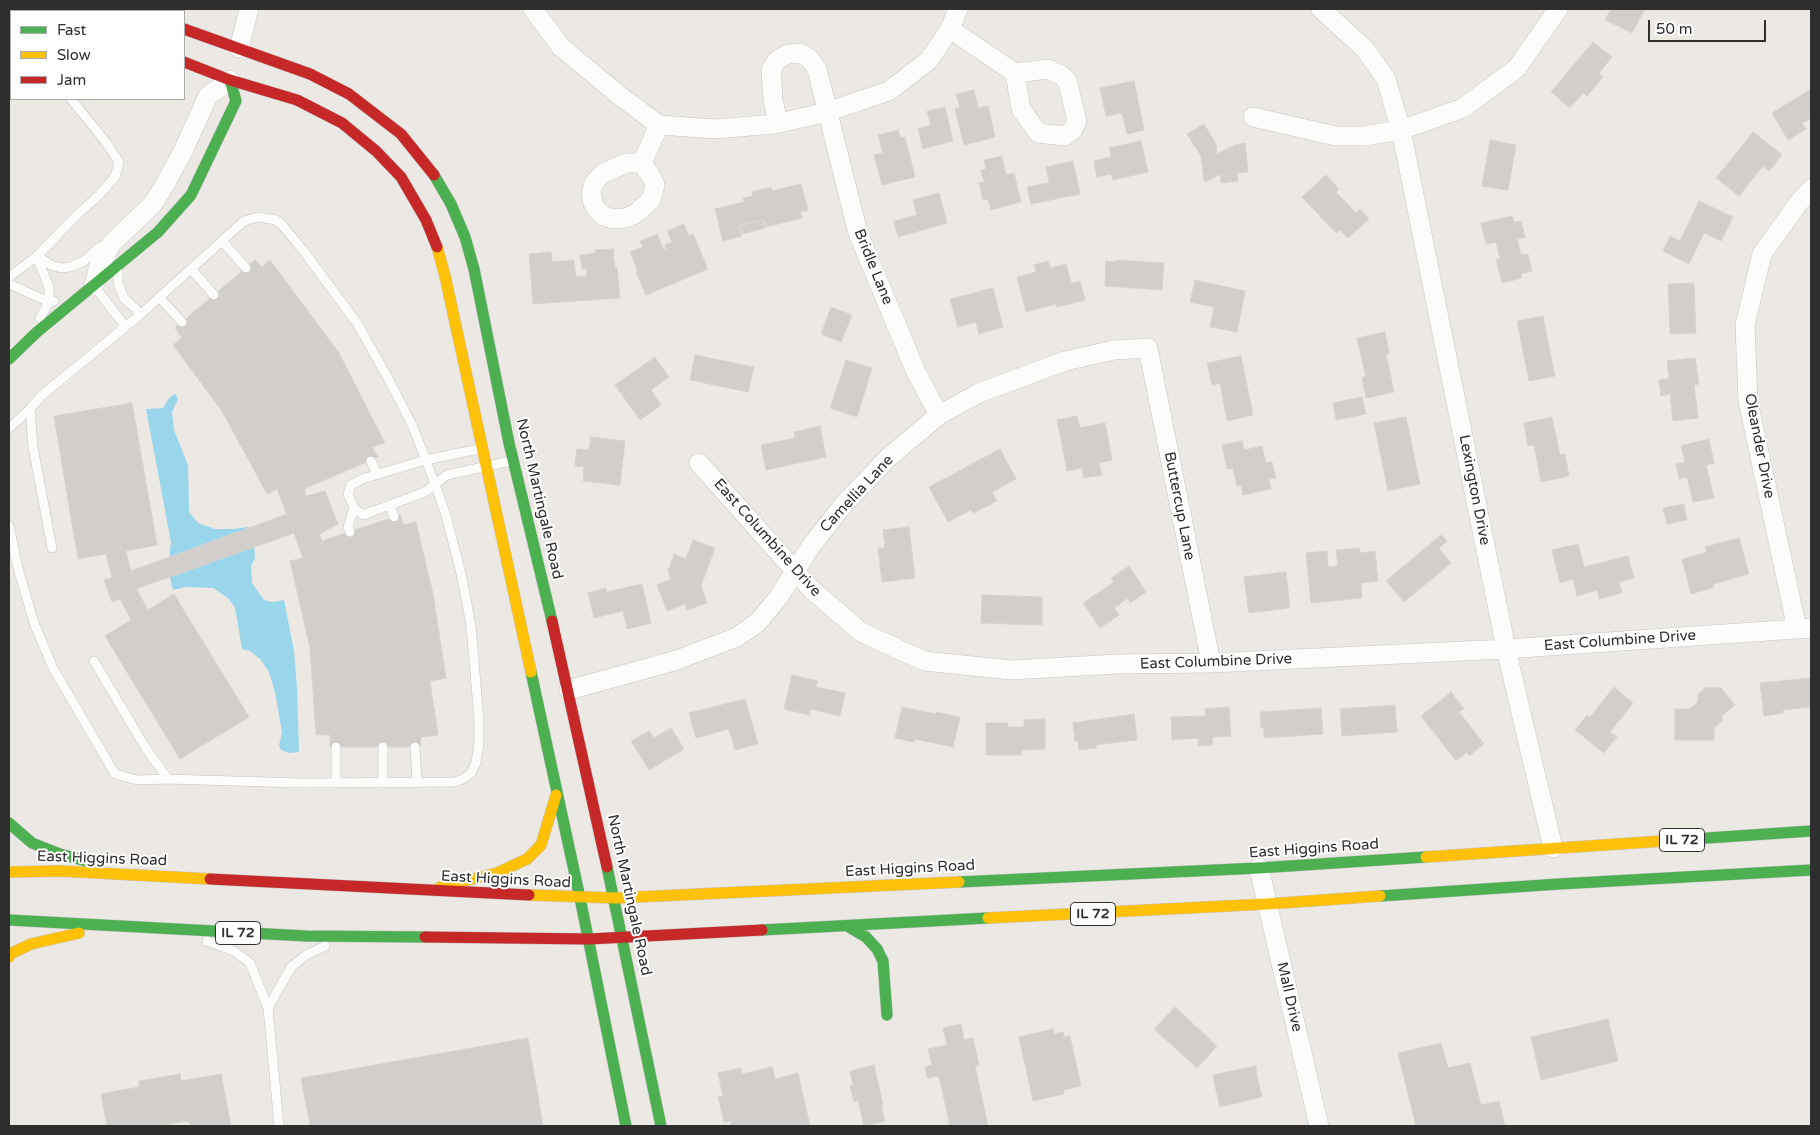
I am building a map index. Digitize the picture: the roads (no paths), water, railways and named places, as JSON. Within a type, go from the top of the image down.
[{"type":"main road","name":"North Martingale Road","points":[[185,29],[238,52],[310,74],[349,94],[378,114],[401,134],[424,160],[440,183],[465,237],[474,268],[495,445],[486,466],[589,939],[626,1126]]},
{"type":"main road","name":"North Martingale Road","points":[[185,62],[231,76],[296,100],[342,123],[376,150],[401,177],[426,220],[438,251],[495,445],[513,461],[569,690],[623,937],[661,1126]]},
{"type":"main road","points":[[9,359],[37,332],[158,232],[191,195],[236,101],[231,76]]},
{"type":"main road","points":[[426,890],[497,873],[527,858],[541,845],[557,792]]},
{"type":"main road","points":[[9,823],[32,843],[60,854],[135,874]]},
{"type":"main road","name":"East Higgins Road","points":[[9,872],[60,871],[135,874],[580,898],[614,898],[1259,868],[1811,831]]},
{"type":"main road","name":"IL 72","points":[[9,920],[158,929],[350,937],[589,939],[1268,904],[1559,884],[1811,870]]},
{"type":"main road","points":[[905,934],[919,923]]},
{"type":"main road","points":[[9,957],[10,954],[31,944],[65,935],[127,926]]},
{"type":"main road","points":[[849,927],[866,937],[877,949],[883,960],[887,1015]]},
{"type":"street","points":[[238,52],[249,9]]},
{"type":"street","points":[[533,9],[561,47],[659,126],[715,129],[778,123],[827,112],[889,91],[929,60],[950,28],[958,9]]},
{"type":"street","name":"Lexington Drive","points":[[1321,9],[1365,49],[1386,78],[1401,130],[1506,649],[1553,848]]},
{"type":"street","points":[[1253,117],[1336,136],[1364,136],[1401,130],[1462,108],[1517,68],[1558,9]]},
{"type":"street","points":[[950,28],[1015,72]]},
{"type":"street","name":"Bridle Lane","points":[[778,123],[773,100],[771,70],[777,60],[788,54],[800,53],[810,59],[817,69],[858,233],[916,372],[939,415]]},
{"type":"street","points":[[94,286],[99,266],[112,243],[152,204],[168,181],[208,96],[231,76]]},
{"type":"street","points":[[642,163],[659,126]]},
{"type":"street","name":"Oleander Drive","points":[[1804,628],[1748,401],[1745,325],[1762,254],[1797,205],[1811,189]]},
{"type":"street","name":"Camellia Lane","points":[[569,690],[677,660],[737,637],[758,622],[778,598],[811,546],[844,504],[889,457],[939,415],[979,393],[1065,361],[1114,350],[1148,348]]},
{"type":"street","name":"Buttercup Lane","points":[[1148,348],[1211,664]]},
{"type":"street","name":"East Columbine Drive","points":[[699,463],[812,590],[861,632],[924,661],[1011,670],[1118,664],[1211,664],[1506,649],[1804,628]]},
{"type":"street","name":"Mall Drive","points":[[1259,868],[1319,1126]]},
{"type":"lane","points":[[9,277],[37,256],[115,177],[119,162],[105,141],[72,100]]},
{"type":"lane","points":[[9,428],[41,396],[141,314],[244,222],[250,219],[268,218],[276,220],[319,271],[357,323],[413,427],[435,484],[446,515],[462,578],[471,626],[479,742],[476,764],[471,773],[463,780],[454,782],[336,783],[137,780],[115,774],[49,659],[34,623],[18,568],[9,526]]},
{"type":"lane","points":[[222,241],[246,268]]},
{"type":"lane","points":[[37,256],[51,265],[70,268],[84,261],[100,247],[112,243]]},
{"type":"lane","points":[[37,256],[49,287],[49,302],[40,316],[37,332]]},
{"type":"lane","points":[[118,264],[118,283],[121,293],[141,314]]},
{"type":"lane","points":[[191,269],[214,295]]},
{"type":"lane","points":[[9,284],[49,302],[78,298]]},
{"type":"lane","points":[[94,286],[125,326]]},
{"type":"lane","points":[[159,297],[182,322]]},
{"type":"lane","points":[[30,409],[33,448],[52,548]]},
{"type":"lane","points":[[495,445],[425,460],[377,474],[351,484],[348,494],[354,508],[363,515],[425,492],[447,474],[513,461]]},
{"type":"lane","points":[[371,460],[377,474]]},
{"type":"lane","points":[[390,505],[394,517]]},
{"type":"lane","points":[[350,532],[348,527],[354,508]]},
{"type":"lane","points":[[94,661],[145,747],[168,780]]},
{"type":"lane","points":[[336,746],[336,783]]},
{"type":"lane","points":[[383,747],[383,783]]},
{"type":"lane","points":[[414,747],[417,783]]},
{"type":"lane","points":[[158,929],[212,943],[234,951],[250,963],[268,1008],[279,1126]]},
{"type":"lane","points":[[268,1008],[291,967],[321,947],[350,937]]},
{"type":"water","points":[[175,394],[178,399],[172,412],[174,430],[188,465],[189,512],[198,523],[215,529],[249,527],[254,543],[255,559],[251,565],[252,583],[264,600],[273,602],[284,600],[294,651],[299,752],[289,753],[281,750],[279,745],[282,732],[275,692],[269,672],[260,659],[250,651],[242,649],[236,613],[234,606],[228,598],[213,588],[186,587],[173,590],[169,561],[171,542],[146,409],[163,408],[169,398]]}]
